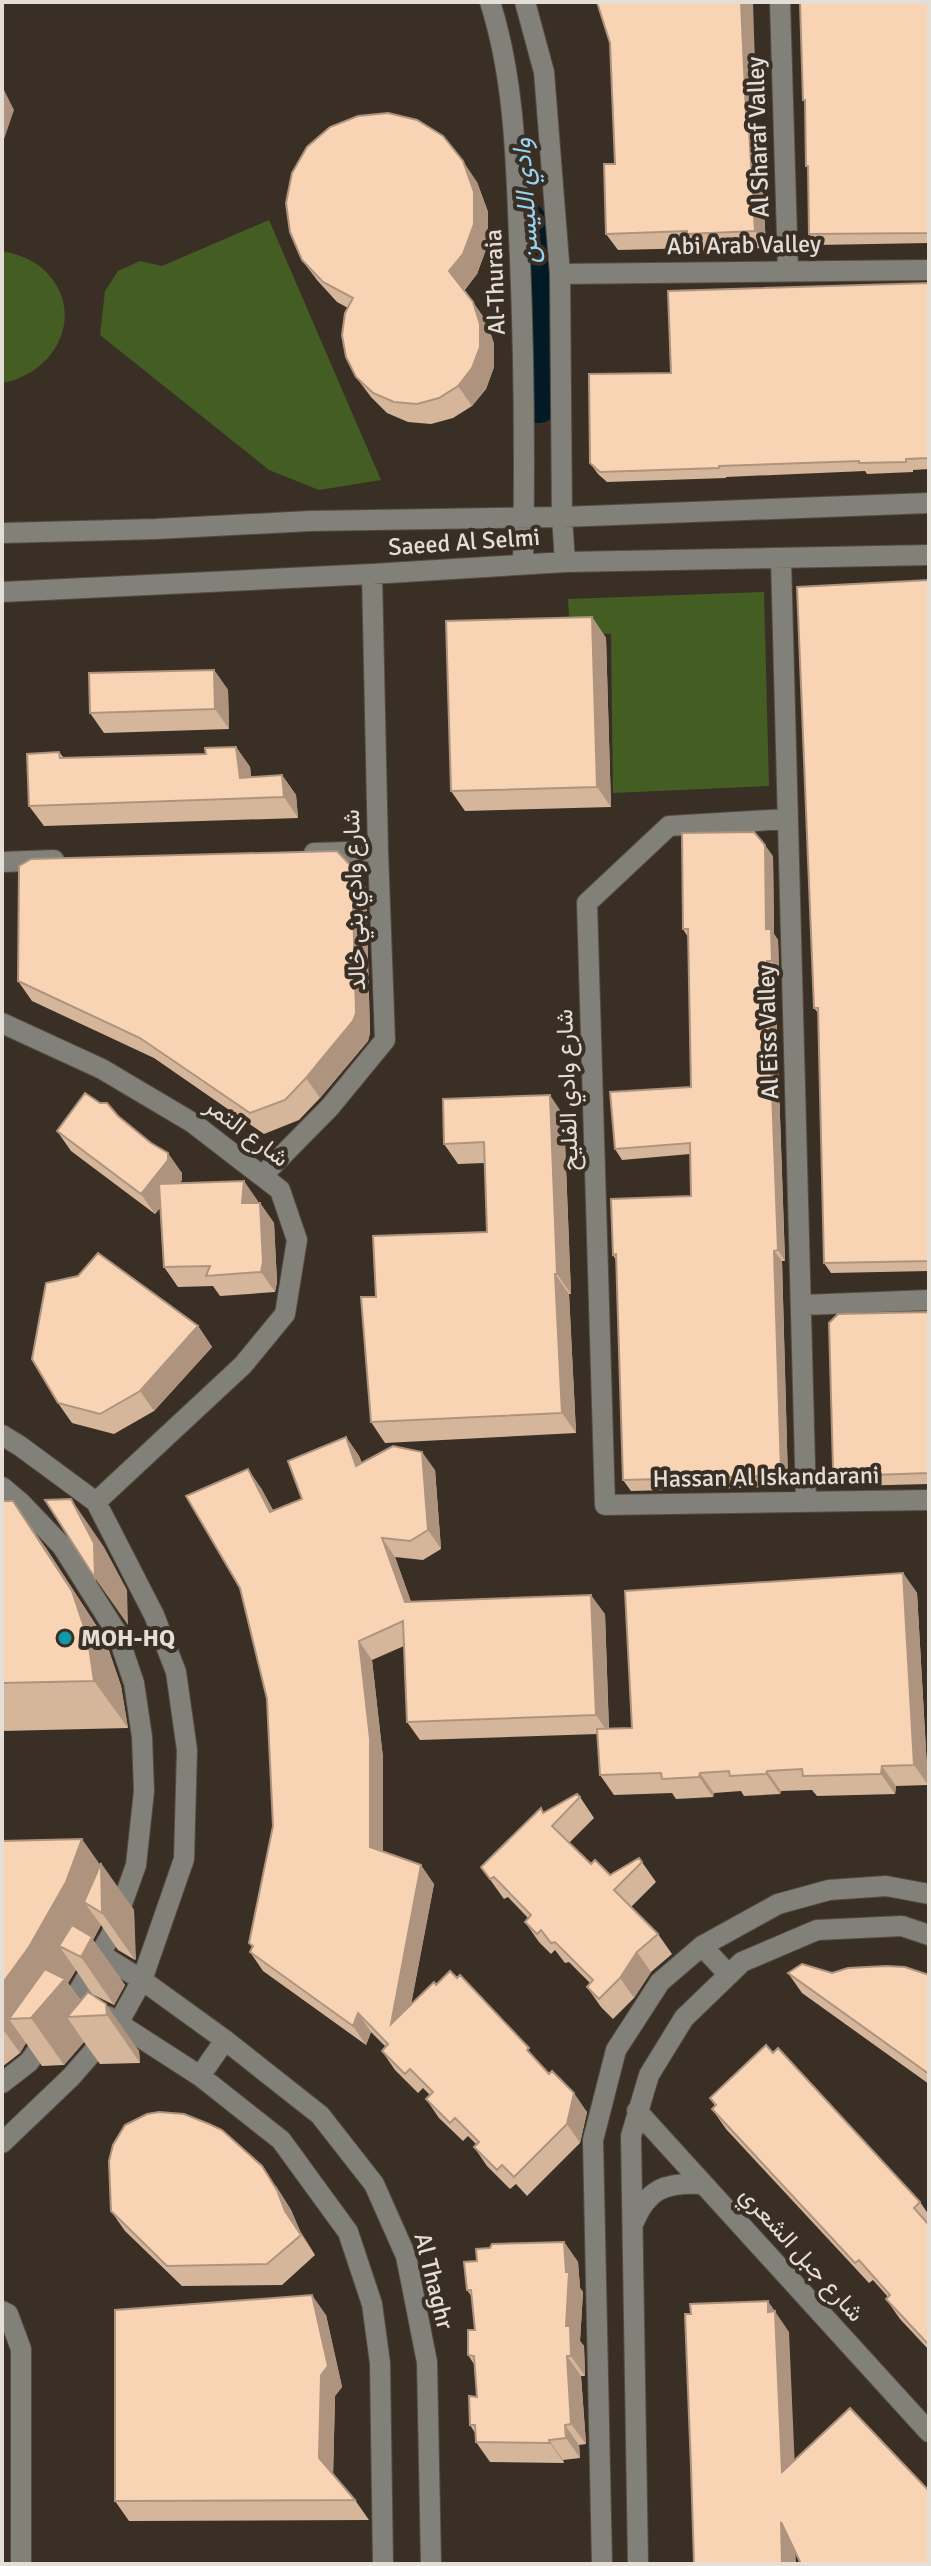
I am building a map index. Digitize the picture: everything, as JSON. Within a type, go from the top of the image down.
[{"type":"street","name":"Al-Thuraia","points":[[490,2],[514,129],[523,333],[523,563]]},
{"type":"street","points":[[525,2],[544,72],[560,274],[565,562]]},
{"type":"street","name":"Al Sharaf Valley","points":[[780,2],[788,270]]},
{"type":"street","name":"Abi Arab Valley","points":[[560,274],[929,270]]},
{"type":"street","name":"Saeed Al Selmi","points":[[2,533],[929,503]]},
{"type":"street","name":"Saeed Al Selmi","points":[[2,592],[372,574],[523,563],[929,555]]},
{"type":"street","name":"Al Eiss Valley","points":[[781,559],[806,1502]]},
{"type":"street","name":"شارع وادي بني خالد","points":[[262,1176],[330,1107],[385,1040],[372,574]]},
{"type":"street","name":"شارع وادي الفليح","points":[[605,1505],[587,903],[669,826],[787,819]]},
{"type":"street","points":[[299,854],[378,851]]},
{"type":"street","points":[[2,862],[80,860]]},
{"type":"street","name":"شارع التمر","points":[[2,1023],[102,1069],[193,1123],[280,1190],[297,1240],[285,1314],[243,1365],[96,1502]]},
{"type":"street","points":[[803,1305],[929,1300]]},
{"type":"street","points":[[2,1435],[96,1502],[154,1615],[176,1672],[187,1750],[184,1859],[142,1980],[119,2022],[71,2077],[2,2143]]},
{"type":"street","points":[[2,1487],[62,1546],[117,1633],[134,1683],[142,1737],[144,1791],[136,1865],[111,1935],[74,1999],[29,2062],[2,2083]]},
{"type":"street","name":"Hassan Al Iskandarani","points":[[605,1505],[929,1500]]},
{"type":"street","points":[[602,2564],[593,2140],[616,2050],[660,1982],[702,1946],[778,1904],[829,1890],[886,1886],[929,1894]]},
{"type":"street","points":[[638,2564],[631,2136],[649,2075],[684,2018],[742,1962],[817,1930],[902,1926],[929,1935]]},
{"type":"street","points":[[702,1946],[729,1975]]},
{"type":"street","name":"Al Thaghr","points":[[100,1954],[225,2040],[320,2115],[374,2184],[406,2256],[427,2362],[431,2564]]},
{"type":"street","points":[[74,1999],[119,2022],[200,2076],[281,2140],[348,2232],[372,2304],[380,2363],[383,2564]]},
{"type":"street","points":[[200,2076],[225,2040]]},
{"type":"street","name":"شارع جبل الشعري","points":[[637,2111],[929,2432]]},
{"type":"street","points":[[633,2226],[641,2205],[654,2192],[677,2183],[702,2184]]},
{"type":"street","points":[[2,2311],[8,2314],[21,2349],[21,2564]]},
{"type":"green space","points":[[269,220],[381,480],[319,490],[269,470],[100,335],[105,291],[118,271],[140,261],[162,266]]},
{"type":"green space","points":[[2,251],[23,257],[42,268],[56,284],[63,302],[65,320],[61,337],[39,367],[22,377],[2,383]]},
{"type":"green space","points":[[764,592],[769,786],[613,793],[611,634],[570,633],[568,599]]},
{"type":"building","points":[[597,2],[741,2],[755,231],[606,234],[604,164],[615,164],[610,43]]},
{"type":"building","points":[[800,2],[929,2],[929,233],[809,234]]},
{"type":"building","points":[[388,113],[417,120],[443,136],[463,161],[474,192],[474,224],[463,254],[449,271],[473,302],[480,324],[480,347],[472,368],[458,386],[439,398],[417,404],[394,402],[373,393],[356,377],[346,357],[342,335],[345,313],[353,298],[323,282],[302,260],[290,232],[286,203],[292,173],[307,147],[330,127],[358,116]]},
{"type":"building","points":[[929,283],[929,458],[906,459],[906,462],[859,461],[600,472],[590,463],[589,374],[671,373],[668,291]]},
{"type":"building","points":[[929,580],[929,1261],[824,1263],[818,1008],[814,1008],[797,587]]},
{"type":"building","points":[[592,617],[597,787],[451,791],[446,621]]},
{"type":"building","points":[[214,670],[215,709],[90,713],[89,673]]},
{"type":"building","points":[[236,747],[240,778],[282,775],[284,797],[29,806],[27,754],[59,752],[60,758],[206,754],[205,748]]},
{"type":"building","points":[[754,832],[765,845],[766,929],[771,929],[772,961],[767,961],[778,1250],[774,1251],[781,1471],[770,1476],[623,1480],[616,1254],[613,1255],[611,1199],[691,1196],[690,1143],[615,1149],[610,1092],[691,1087],[688,929],[683,929],[682,833]]},
{"type":"building","points":[[337,851],[352,867],[356,1013],[353,1021],[285,1100],[250,1113],[140,1038],[18,981],[19,866],[31,859]]},
{"type":"building","points":[[85,1093],[100,1103],[107,1103],[118,1116],[168,1153],[168,1160],[141,1194],[57,1131]]},
{"type":"building","points":[[550,1095],[562,1413],[371,1422],[361,1297],[376,1297],[373,1236],[487,1232],[484,1142],[444,1144],[443,1099]]},
{"type":"building","points":[[244,1181],[242,1203],[260,1203],[261,1272],[206,1276],[210,1266],[164,1267],[159,1184]]},
{"type":"building","points":[[98,1253],[198,1326],[140,1391],[100,1414],[58,1403],[32,1359],[46,1283],[78,1276]]},
{"type":"building","points":[[929,1312],[929,1473],[844,1476],[833,1468],[829,1323],[838,1314]]},
{"type":"building","points":[[346,1437],[356,1466],[393,1446],[422,1452],[428,1530],[410,1541],[382,1538],[405,1602],[591,1595],[596,1715],[407,1722],[403,1621],[359,1641],[370,1739],[370,1847],[421,1865],[391,2024],[434,1982],[436,1985],[450,1971],[457,1978],[460,1975],[529,2048],[527,2050],[549,2074],[552,2071],[574,2093],[567,2124],[514,2177],[502,2165],[497,2170],[474,2147],[479,2142],[455,2118],[450,2123],[426,2099],[433,2092],[410,2069],[405,2074],[382,2051],[388,2044],[358,2013],[353,2026],[250,1952],[253,1946],[249,1943],[273,1826],[267,1699],[240,1588],[186,1496],[248,1469],[270,1512],[302,1499],[288,1461]]},
{"type":"building","points":[[71,1499],[94,1543],[95,1578],[45,1500]]},
{"type":"building","points":[[2,1501],[13,1501],[72,1591],[88,1639],[94,1681],[2,1683]]},
{"type":"building","points":[[903,1573],[914,1765],[882,1766],[881,1774],[803,1776],[802,1769],[730,1776],[729,1771],[700,1773],[699,1777],[662,1779],[661,1773],[600,1775],[597,1729],[632,1728],[625,1591]]},
{"type":"building","points":[[577,1794],[580,1797],[552,1826],[591,1864],[595,1860],[610,1875],[639,1858],[642,1862],[614,1890],[658,1934],[637,1952],[620,1978],[599,1999],[587,1987],[593,1980],[555,1942],[551,1943],[541,1930],[537,1934],[525,1922],[531,1915],[494,1877],[490,1879],[481,1867],[541,1808],[543,1813]]},
{"type":"building","points":[[82,1839],[66,1882],[29,1947],[2,1984],[2,1841]]},
{"type":"building","points":[[101,1863],[102,1912],[102,1913],[84,1902]]},
{"type":"building","points":[[72,1925],[92,1937],[81,1957],[59,1946]]},
{"type":"building","points":[[802,1964],[832,1973],[848,1968],[886,1966],[905,1967],[929,1975],[929,2074],[788,1973]]},
{"type":"building","points":[[45,1969],[65,1979],[31,2018],[9,2019]]},
{"type":"building","points":[[88,1992],[106,2004],[107,2015],[67,2017]]},
{"type":"building","points":[[766,2045],[773,2053],[778,2048],[920,2202],[914,2208],[929,2225],[929,2345],[886,2299],[890,2295],[859,2260],[855,2263],[712,2109],[716,2105],[710,2098]]},
{"type":"building","points":[[147,2114],[184,2114],[222,2130],[262,2166],[301,2235],[267,2264],[167,2266],[111,2211],[109,2161],[113,2145],[125,2125]]},
{"type":"building","points":[[564,2242],[566,2272],[569,2272],[566,2326],[570,2326],[571,2356],[567,2356],[571,2424],[565,2425],[566,2438],[549,2440],[550,2443],[476,2442],[475,2425],[470,2425],[469,2396],[477,2397],[474,2356],[468,2355],[468,2330],[475,2330],[471,2290],[467,2290],[464,2262],[477,2261],[476,2249],[490,2248],[492,2244]]},
{"type":"building","points":[[312,2295],[328,2366],[321,2375],[319,2458],[355,2500],[115,2501],[115,2310]]},
{"type":"building","points":[[768,2301],[768,2312],[775,2311],[782,2472],[850,2408],[929,2491],[929,2564],[801,2564],[781,2522],[782,2564],[694,2564],[685,2314],[691,2314],[690,2304]]},
{"type":"waterway","name":"وادي الليسن","points":[[527,221],[539,404]]},
{"type":"place","name":"MOH-HQ","points":[[65,1638]]}]
